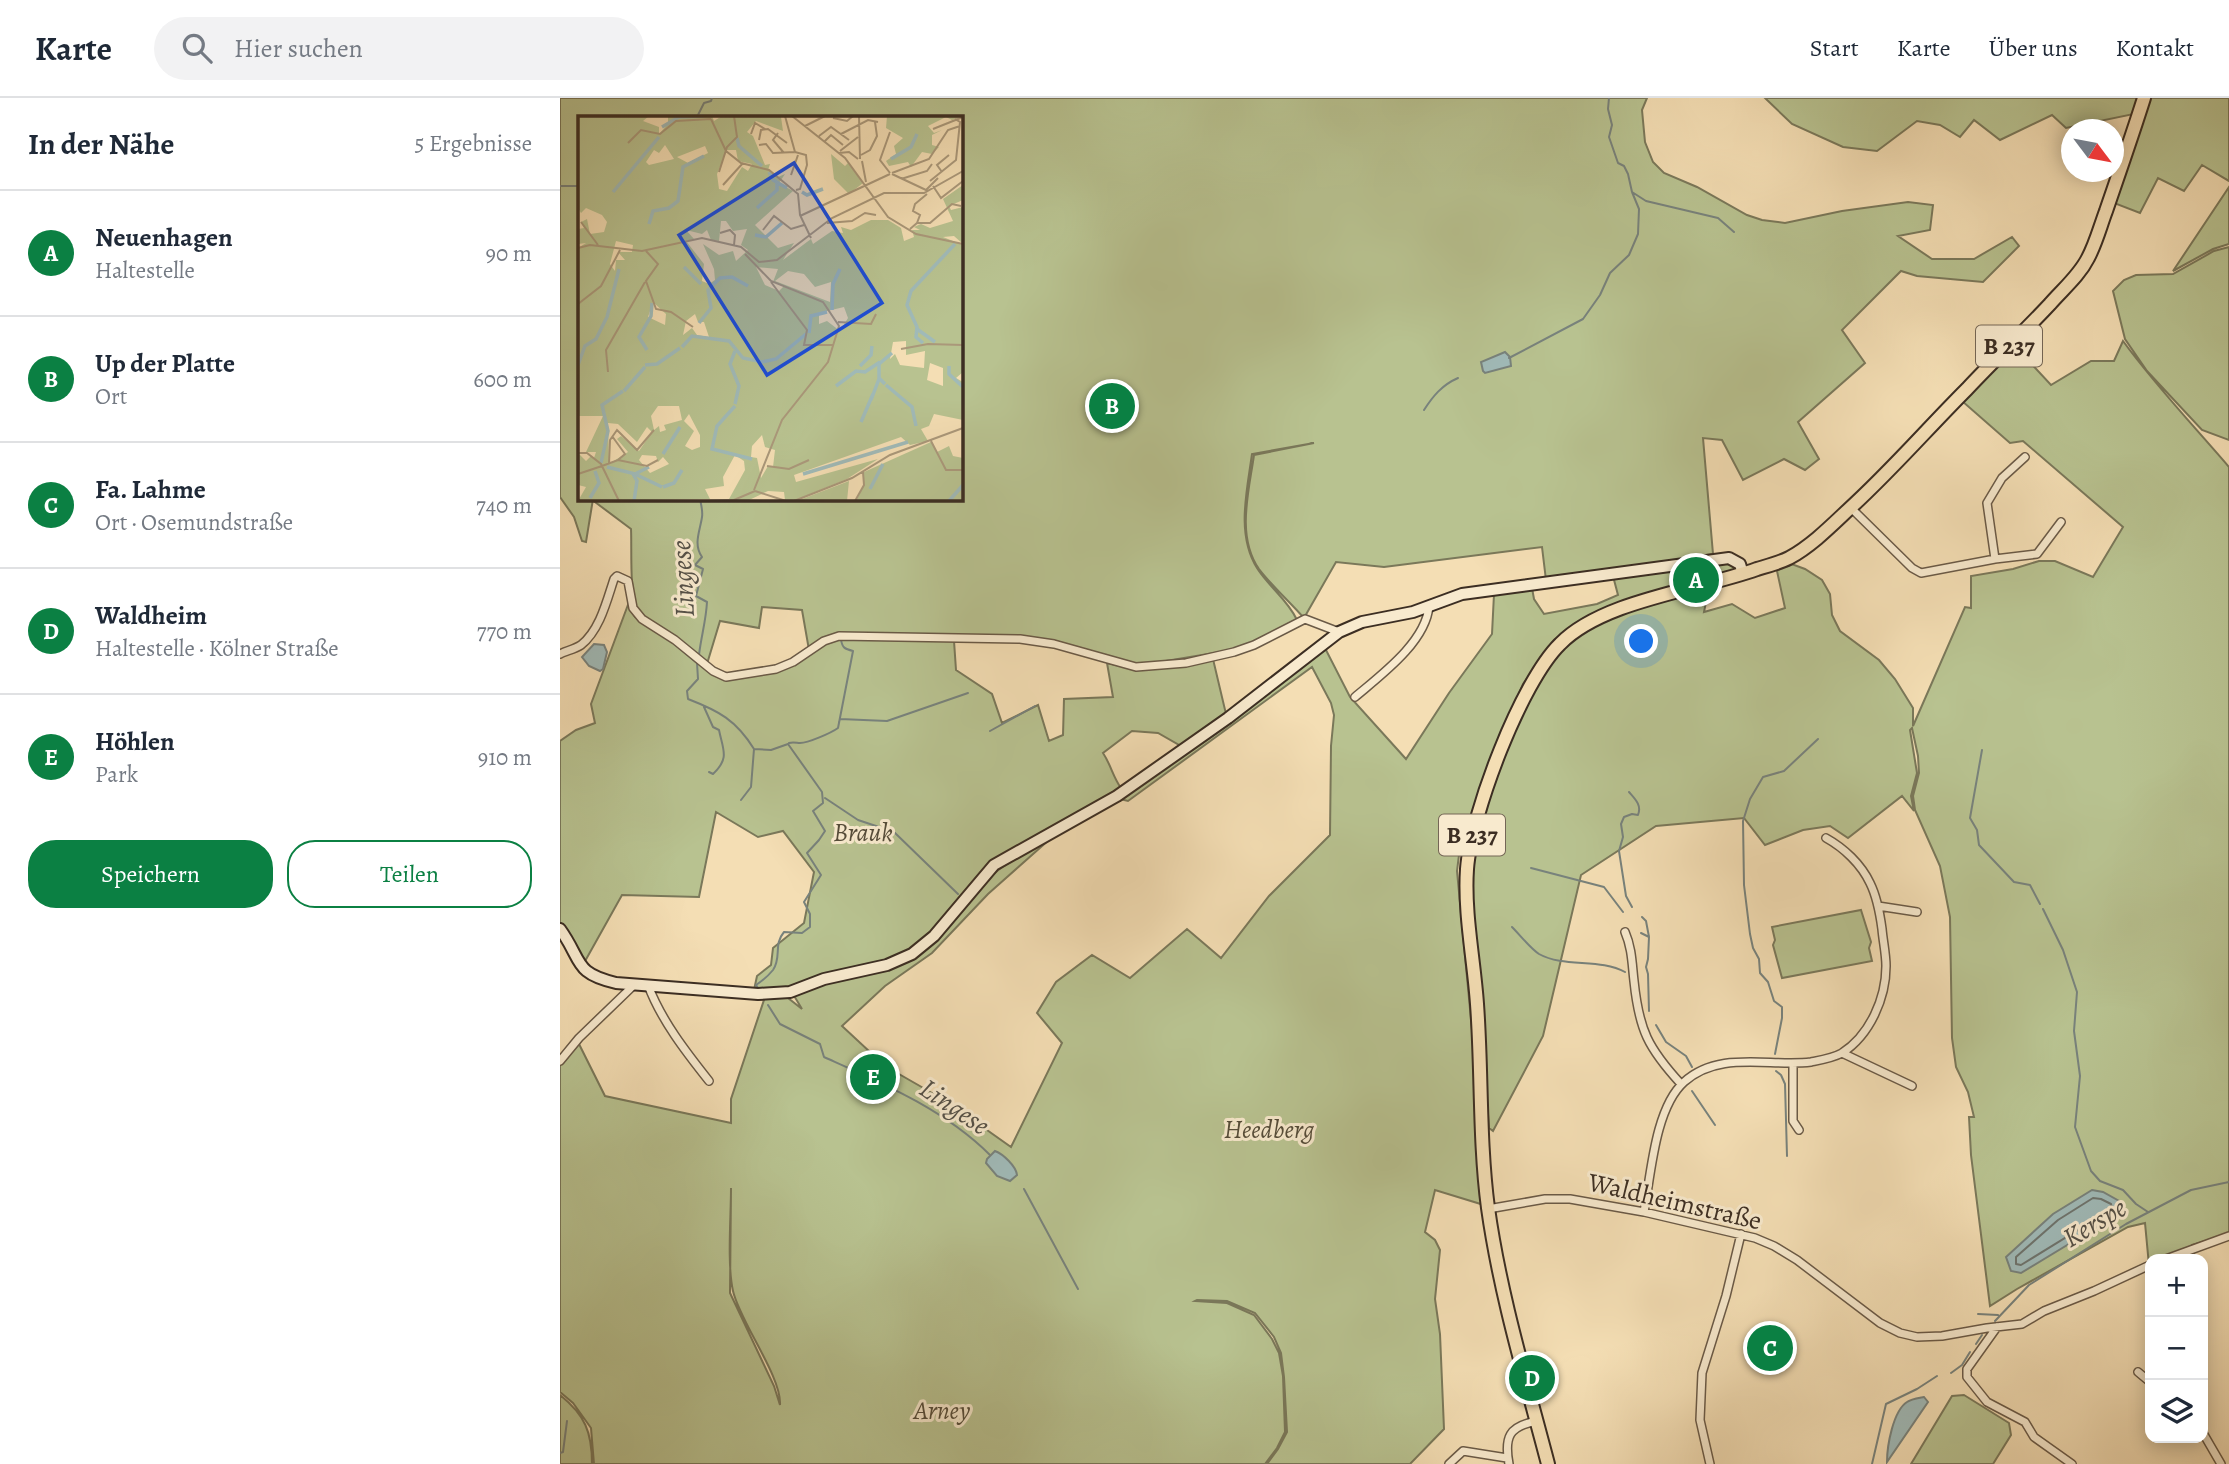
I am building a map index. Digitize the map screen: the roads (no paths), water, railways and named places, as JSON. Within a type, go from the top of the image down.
[{"type":"main road","name":"B 237","points":[[1548,1464],[1507,1305],[1488,1209],[1477,1003],[1466,891],[1474,827],[1508,733],[1543,666],[1557,646],[1577,629],[1593,619],[1631,605],[1788,559],[1851,508],[2020,336],[2082,268],[2098,234],[2144,98]]},
{"type":"street","points":[[1995,559],[1987,503],[2002,478],[2025,457]]},
{"type":"street","points":[[1851,508],[1912,568],[1921,573],[2036,554],[2061,523]]},
{"type":"street","points":[[560,929],[585,971],[591,976],[616,983],[758,995],[790,992],[824,979],[887,965],[912,954],[934,936],[994,865],[1117,796],[1228,718],[1339,632],[1362,622],[1413,612],[1462,594],[1729,558],[1740,564],[1743,574]]},
{"type":"street","points":[[560,654],[580,645],[589,635],[603,611],[617,576],[628,581],[633,608],[642,619],[664,632],[713,671],[726,677],[776,669],[793,662],[824,641],[839,636],[1020,639],[1054,644],[1136,667],[1186,663],[1234,652],[1305,619],[1339,632]]},
{"type":"street","points":[[1355,697],[1394,663],[1415,639],[1428,617],[1429,606]]},
{"type":"street","points":[[1644,1212],[1660,1128],[1668,1102],[1681,1084],[1710,1066],[1742,1061],[1793,1064],[1823,1060],[1842,1053],[1869,1024],[1877,1008],[1884,986],[1886,964],[1878,906],[1870,882],[1856,863],[1849,854],[1826,838]]},
{"type":"street","points":[[1878,906],[1917,912]]},
{"type":"street","points":[[1625,932],[1631,945],[1637,1012],[1642,1028],[1648,1044],[1681,1084]]},
{"type":"street","points":[[560,1061],[579,1038],[635,984]]},
{"type":"street","points":[[648,985],[661,1013],[709,1081]]},
{"type":"street","points":[[1842,1053],[1912,1087]]},
{"type":"street","points":[[1793,1064],[1793,1121],[1799,1130]]},
{"type":"street","name":"Waldheimstraße","points":[[1488,1209],[1558,1199],[1589,1202],[1741,1234],[1786,1253],[1875,1320],[1904,1334],[1934,1337],[2022,1324],[2044,1311],[2145,1267]]},
{"type":"street","points":[[1710,1464],[1700,1420],[1702,1373],[1726,1296],[1741,1234]]},
{"type":"street","points":[[2179,1254],[2229,1237]]},
{"type":"street","points":[[1997,1327],[1967,1370],[1967,1377],[1987,1402],[2025,1422],[2034,1437],[2072,1464]]},
{"type":"street","points":[[2138,1372],[2148,1380]]},
{"type":"street","points":[[1449,1464],[1463,1451],[1508,1461],[1506,1442],[1511,1432],[1519,1426],[1537,1421]]},
{"type":"street","points":[[2208,1442],[2221,1464]]},
{"type":"water","points":[[1505,352],[1510,357],[1511,366],[1485,373],[1483,371],[1481,362]]},
{"type":"water","points":[[594,644],[604,645],[607,652],[603,669],[600,671],[589,666],[582,657]]},
{"type":"water","points":[[995,1151],[1009,1161],[1016,1172],[1017,1175],[1010,1181],[997,1176],[986,1163]]},
{"type":"water","points":[[2092,1190],[2103,1192],[2121,1202],[2120,1213],[2021,1273],[2011,1271],[2006,1257],[2053,1214]]},
{"type":"water","points":[[1924,1397],[1928,1402],[1887,1462],[1890,1438],[1898,1413],[1909,1401]]},
{"type":"waterway","name":"Lingese","points":[[698,116],[704,103],[712,98]]},
{"type":"waterway","points":[[1509,358],[1583,319],[1600,295],[1610,273],[1629,255],[1638,234],[1639,209],[1628,174],[1624,166],[1618,163],[1609,137],[1612,125],[1608,109],[1609,98]]},
{"type":"waterway","points":[[560,186],[578,186]]},
{"type":"waterway","points":[[1632,192],[1646,201],[1718,218],[1734,232]]},
{"type":"waterway","points":[[1424,410],[1438,391],[1458,378]]},
{"type":"waterway","name":"Lingese","points":[[699,655],[707,602],[696,596],[703,569],[695,565],[702,557],[698,542],[702,515],[700,500]]},
{"type":"waterway","points":[[789,743],[808,741],[838,728],[853,651],[844,648],[841,639]]},
{"type":"waterway","name":"Lingese","points":[[672,642],[697,663],[698,679],[687,691],[688,699],[726,718],[754,749],[771,750],[788,744],[822,792],[823,803],[813,811],[825,831],[807,853],[821,875],[804,902],[810,914],[810,927],[802,933],[784,932],[779,942],[776,965],[770,974],[756,985],[758,988]]},
{"type":"waterway","points":[[839,722],[840,719],[887,721],[968,693]]},
{"type":"waterway","points":[[990,731],[1035,706]]},
{"type":"waterway","points":[[704,707],[713,727],[719,730],[724,754],[718,768],[713,774],[709,772]]},
{"type":"waterway","points":[[1775,1054],[1782,1007],[1774,1001],[1768,982],[1760,973],[1759,959],[1750,934],[1744,885],[1743,821],[1750,799],[1763,777],[1784,771],[1818,739]]},
{"type":"waterway","points":[[741,800],[751,787],[754,749]]},
{"type":"waterway","points":[[1982,750],[1970,818],[1977,830],[1979,845],[2014,882],[2030,885],[2040,904]]},
{"type":"waterway","points":[[1629,792],[1637,802],[1639,811],[1638,815],[1624,817],[1619,851],[1626,896],[1632,907]]},
{"type":"waterway","points":[[825,798],[858,820],[894,832],[958,894]]},
{"type":"waterway","points":[[1531,868],[1604,887],[1623,912]]},
{"type":"waterway","points":[[2043,909],[2063,950],[2077,992],[2074,1031],[2080,1076],[2075,1127],[2091,1171],[2100,1181],[2123,1190],[2148,1212]]},
{"type":"waterway","points":[[1642,917],[1646,921],[1649,937]]},
{"type":"waterway","points":[[1512,927],[1539,954],[1549,958],[1605,965],[1625,972]]},
{"type":"waterway","points":[[1641,933],[1649,937],[1646,967],[1649,1011]]},
{"type":"waterway","name":"Lingese","points":[[768,1005],[780,1024],[820,1044],[824,1057],[912,1098],[953,1124],[990,1155]]},
{"type":"waterway","points":[[1656,1025],[1666,1042],[1686,1056],[1692,1067]]},
{"type":"waterway","points":[[1776,1071],[1785,1084],[1787,1156]]},
{"type":"waterway","points":[[1692,1091],[1715,1125]]},
{"type":"waterway","name":"Kerspe","points":[[1995,1321],[2029,1285],[2126,1224],[2191,1190],[2229,1182]]},
{"type":"waterway","name":"Lingese","points":[[1024,1189],[1078,1289]]},
{"type":"waterway","points":[[1978,1314],[1998,1315]]},
{"type":"waterway","name":"Kerspe","points":[[1976,1344],[1982,1335]]},
{"type":"waterway","name":"Kerspe","points":[[1951,1373],[1962,1365],[1970,1352]]},
{"type":"waterway","name":"Kerspe","points":[[1872,1464],[1886,1404],[1937,1376]]},
{"type":"waterway","points":[[560,1453],[563,1452],[567,1421]]},
{"type":"place","name":"Up der Platte","points":[[1112,406]]},
{"type":"place","name":"Neuenhagen","points":[[1696,580]]},
{"type":"place","name":"Höhlen","points":[[873,1077]]},
{"type":"place","name":"Fa. Lahme","points":[[1770,1348]]},
{"type":"place","name":"Waldheim","points":[[1532,1378]]},
{"type":"park label","name":"Brauk","points":[[863,832]]},
{"type":"park label","name":"Heedberg","points":[[1269,1129]]},
{"type":"park label","name":"Arney","points":[[942,1410]]}]
